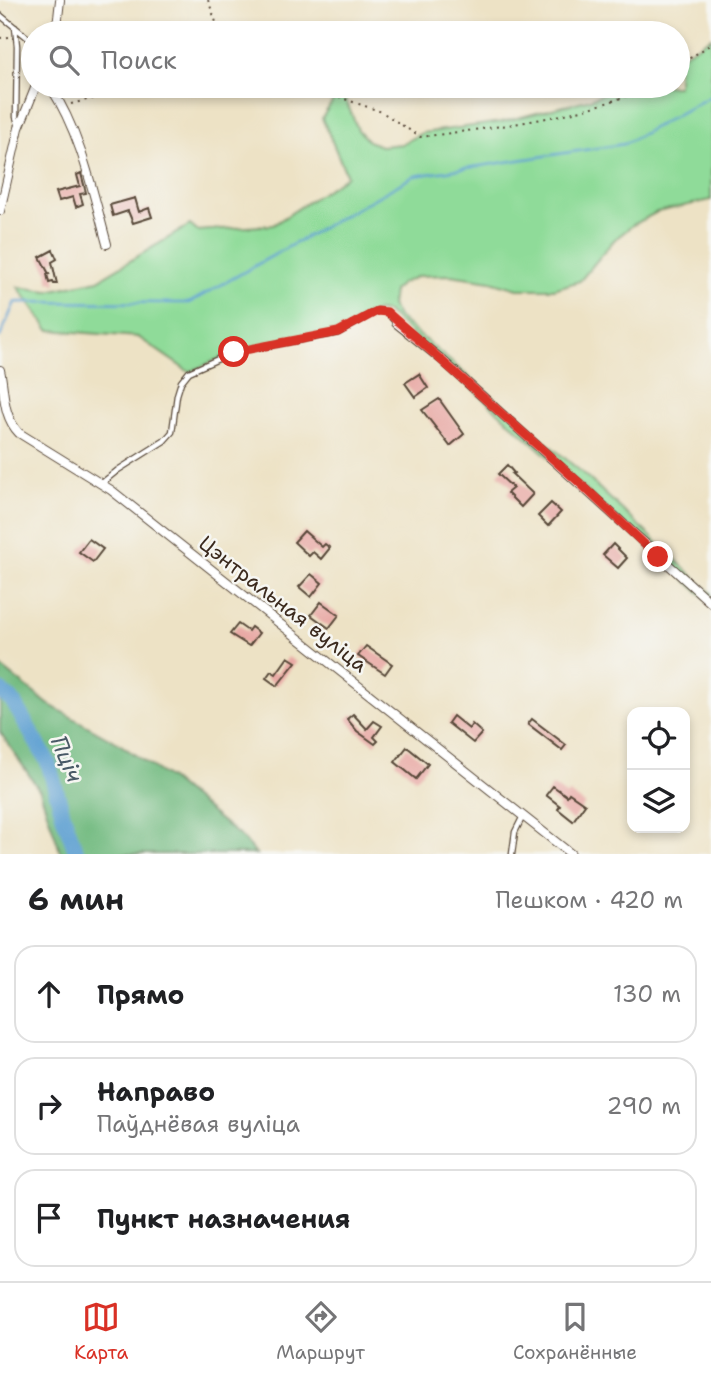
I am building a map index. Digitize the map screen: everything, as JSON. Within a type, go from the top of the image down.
[{"type":"street","points":[[57,21],[60,0]]},
{"type":"street","points":[[0,211],[19,128],[31,98]]},
{"type":"street","points":[[58,98],[80,144],[107,244]]},
{"type":"street","points":[[396,323],[441,359],[711,603]]},
{"type":"street","name":"Цэнтральная вуліца","points":[[0,370],[5,406],[14,428],[27,439],[102,483],[571,854]]},
{"type":"lane","points":[[0,15],[21,32]]},
{"type":"lane","points":[[15,27],[16,117],[19,128]]},
{"type":"lane","points":[[102,483],[164,441],[172,432],[177,395],[181,382],[189,372],[234,352],[338,332],[377,311],[387,312],[396,323]]},
{"type":"lane","points":[[512,854],[515,832],[523,816]]},
{"type":"path","points":[[208,0],[216,21]]},
{"type":"path","points":[[0,38],[16,36]]},
{"type":"path","points":[[690,58],[711,44]]},
{"type":"path","points":[[63,106],[95,98]]},
{"type":"path","points":[[342,98],[383,112],[420,137],[502,126],[577,110],[614,98]]},
{"type":"green space","points":[[711,37],[711,200],[657,212],[633,225],[614,240],[580,281],[554,289],[518,289],[491,281],[450,275],[419,276],[402,283],[393,291],[391,305],[398,317],[586,476],[711,593],[711,603],[387,312],[377,311],[338,333],[234,352],[189,372],[138,337],[49,330],[18,287],[48,291],[98,280],[190,225],[197,231],[273,225],[347,176],[322,118],[335,98],[345,98],[358,130],[368,141],[381,146],[402,144],[422,133],[502,122],[593,98],[690,98],[690,50]]},
{"type":"green space","points":[[0,666],[48,704],[118,743],[170,779],[241,837],[256,854],[61,854],[40,791],[0,732]]},
{"type":"building","points":[[81,173],[86,193],[80,194],[83,204],[76,207],[73,197],[59,201],[56,192],[80,186],[77,175]]},
{"type":"building","points":[[135,198],[139,212],[149,208],[152,217],[133,223],[128,211],[113,216],[110,205]]},
{"type":"building","points":[[53,250],[57,259],[52,262],[57,284],[49,283],[49,274],[40,257]]},
{"type":"building","points":[[419,374],[428,388],[415,397],[405,383]]},
{"type":"building","points":[[439,399],[464,434],[450,446],[422,410]]},
{"type":"building","points":[[507,465],[514,473],[512,474],[533,494],[521,507],[507,493],[513,488],[498,474]]},
{"type":"building","points":[[551,503],[561,512],[548,526],[538,516]]},
{"type":"building","points":[[304,531],[322,547],[325,544],[330,548],[321,559],[313,552],[309,556],[294,542]]},
{"type":"building","points":[[89,539],[103,549],[93,562],[79,552]]},
{"type":"building","points":[[613,544],[627,558],[618,568],[603,555]]},
{"type":"building","points":[[311,574],[322,583],[311,597],[299,587]]},
{"type":"building","points":[[321,602],[339,615],[329,628],[311,615]]},
{"type":"building","points":[[238,624],[248,631],[251,627],[259,633],[249,646],[230,634]]},
{"type":"building","points":[[366,646],[392,664],[385,674],[358,656]]},
{"type":"building","points":[[288,657],[296,662],[277,686],[266,678],[271,671],[276,674]]},
{"type":"building","points":[[353,714],[367,729],[374,721],[382,726],[374,737],[378,741],[375,744],[357,731],[347,719]]},
{"type":"building","points":[[453,716],[469,729],[472,724],[482,733],[473,743],[448,723]]},
{"type":"building","points":[[532,719],[566,745],[562,750],[528,724]]},
{"type":"building","points":[[407,747],[428,764],[416,779],[395,762]]},
{"type":"building","points":[[553,786],[585,804],[573,821],[546,795]]},
{"type":"waterway","points":[[0,337],[15,302],[189,303],[414,176],[624,144],[711,96]]},
{"type":"waterway","name":"Пціч","points":[[0,691],[12,700],[48,762],[77,854]]},
{"type":"route","points":[[234,352],[338,332],[377,311],[387,312],[396,323],[441,359],[582,485],[658,557]]}]
